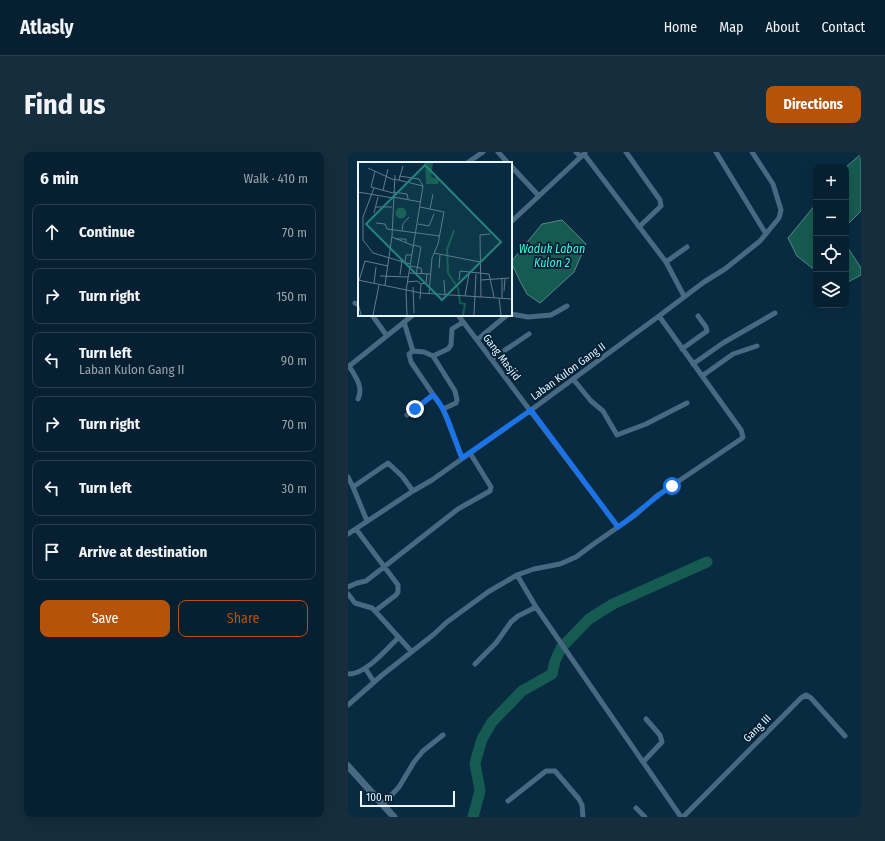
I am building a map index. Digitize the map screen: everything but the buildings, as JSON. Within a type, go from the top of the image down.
[{"type":"main road","points":[[348,766],[392,816]]},
{"type":"street","points":[[468,162],[483,152]]},
{"type":"street","points":[[498,152],[507,162]]},
{"type":"street","points":[[576,152],[583,154],[666,262],[684,296]]},
{"type":"street","points":[[626,152],[661,203],[661,206],[639,227]]},
{"type":"street","points":[[716,152],[766,234]]},
{"type":"street","name":"Laban Kulon Gang II","points":[[348,534],[432,480],[531,410],[684,296],[724,269],[749,250],[766,234],[779,218],[781,210],[773,184],[752,152]]},
{"type":"street","points":[[512,221],[583,154]]},
{"type":"street","points":[[512,167],[538,195]]},
{"type":"street","points":[[666,262],[687,247]]},
{"type":"street","points":[[512,314],[528,317],[551,315],[567,306]]},
{"type":"street","points":[[693,364],[723,343],[775,314]]},
{"type":"street","points":[[373,316],[387,336]]},
{"type":"street","points":[[358,399],[360,395],[359,383],[349,366],[412,316]]},
{"type":"street","name":"Gang Masjid","points":[[459,316],[618,527]]},
{"type":"street","points":[[477,340],[506,316]]},
{"type":"street","points":[[348,705],[447,622],[488,592],[517,575],[534,569],[560,564],[576,557],[634,516],[658,495],[738,442],[743,437],[741,430],[659,316]]},
{"type":"street","points":[[682,349],[707,331],[706,327],[698,316]]},
{"type":"street","points":[[404,322],[413,351]]},
{"type":"street","points":[[433,356],[451,345],[452,329],[463,322]]},
{"type":"street","points":[[492,360],[529,334]]},
{"type":"street","points":[[702,376],[733,354],[757,346]]},
{"type":"street","points":[[413,351],[424,352],[433,356],[455,391],[457,400],[456,403],[443,409]]},
{"type":"street","points":[[413,351],[409,354],[411,362],[443,409],[462,458]]},
{"type":"street","points":[[573,379],[591,401],[603,411],[618,436],[646,424],[687,403]]},
{"type":"street","points":[[407,416],[433,395]]},
{"type":"street","points":[[348,587],[366,581],[458,509],[490,491],[491,487],[470,453]]},
{"type":"street","points":[[353,487],[386,463],[402,476],[413,491]]},
{"type":"street","points":[[348,477],[367,521]]},
{"type":"street","points":[[356,529],[398,585],[398,592],[374,611]]},
{"type":"street","points":[[517,575],[536,607],[682,817]]},
{"type":"street","points":[[348,594],[355,603],[372,608],[412,652]]},
{"type":"street","points":[[475,664],[496,643],[511,622],[518,616],[536,607]]},
{"type":"street","points":[[348,674],[352,674],[364,668],[375,660],[398,638]]},
{"type":"street","points":[[364,668],[374,682]]},
{"type":"street","name":"Gang III","points":[[682,817],[801,698],[806,696],[811,698],[845,736]]},
{"type":"street","points":[[643,762],[662,742],[660,735],[646,719]]},
{"type":"street","points":[[383,804],[399,787],[414,762],[423,751],[443,735]]},
{"type":"street","points":[[508,801],[546,771],[555,771],[579,799],[582,805],[582,817]]},
{"type":"street","points":[[636,808],[645,817]]},
{"type":"water","points":[[861,154],[861,211],[849,223],[849,200],[849,164]]},
{"type":"water","points":[[813,208],[813,269],[797,256],[788,238]]},
{"type":"water","name":"Waduk Laban Kulon 2","points":[[562,220],[586,244],[574,272],[540,303],[527,294],[512,264],[512,261],[542,224]]},
{"type":"water","points":[[849,250],[861,268],[861,275],[849,281]]},
{"type":"waterway","points":[[473,817],[480,791],[475,763],[482,739],[492,722],[522,691],[552,674],[555,661],[561,648],[589,619],[613,604],[707,562]]},
{"type":"route","points":[[415,409],[433,395],[436,398],[443,409],[462,458],[531,410],[548,435],[618,527],[634,516],[658,495],[672,486]]}]
